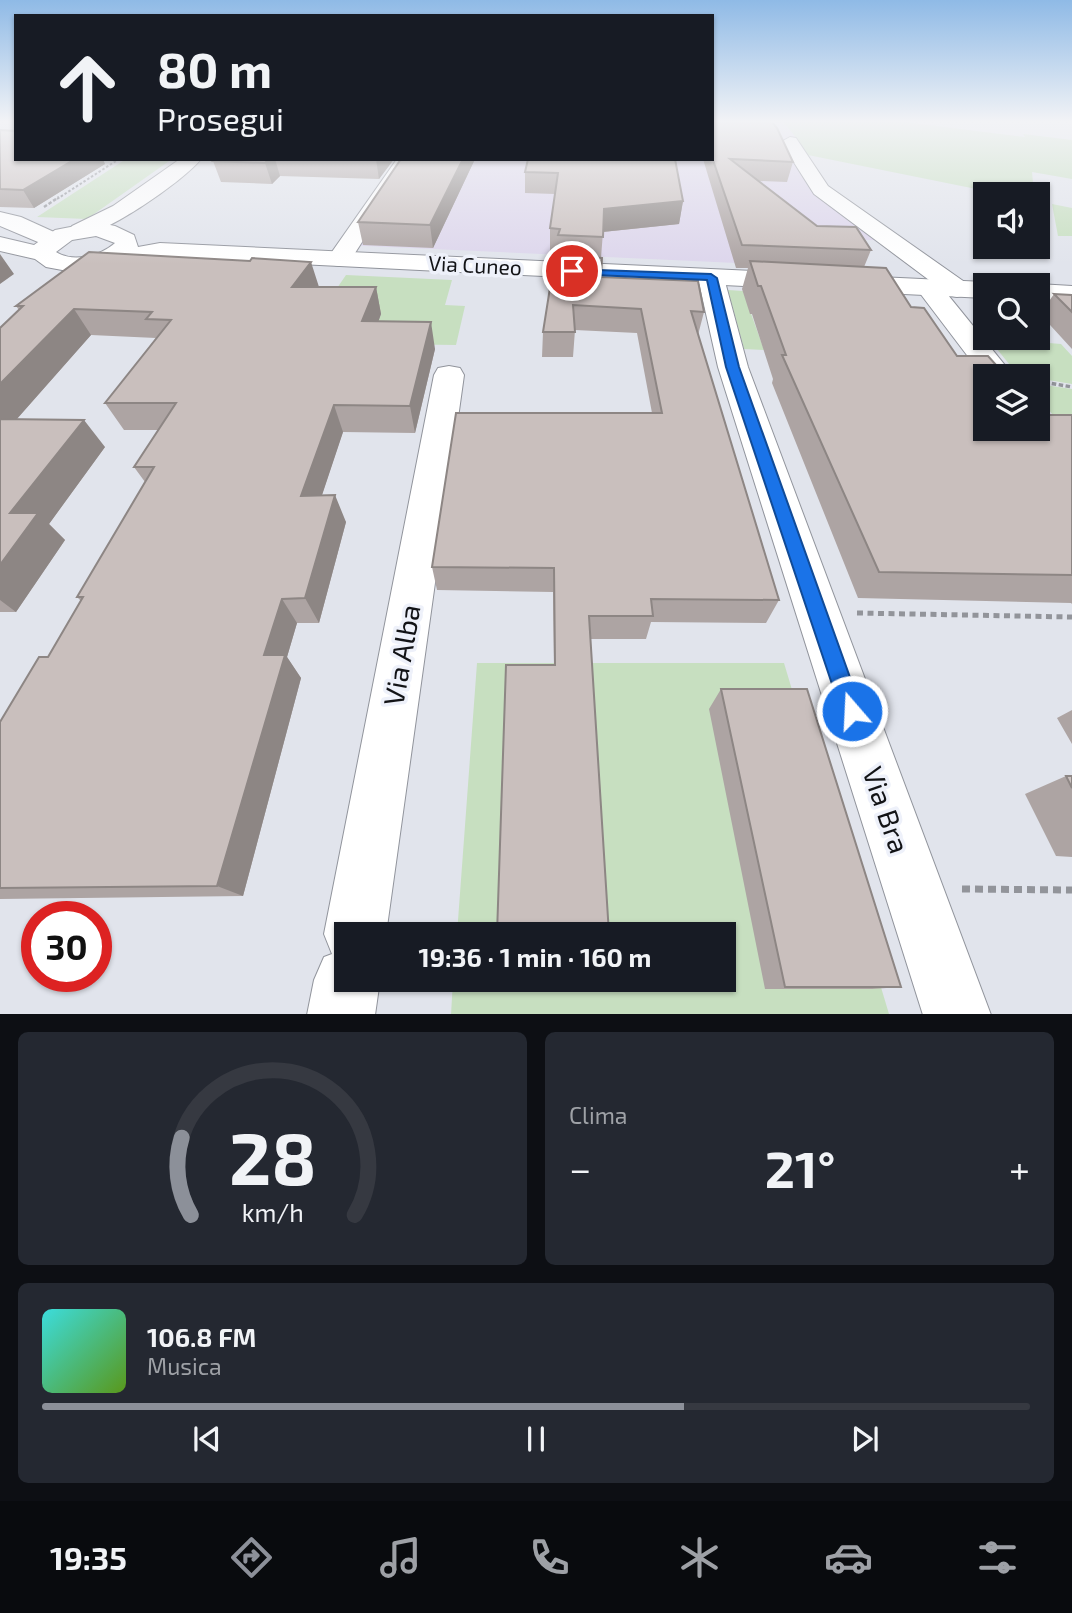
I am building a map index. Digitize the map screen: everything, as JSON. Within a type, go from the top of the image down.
[{"type":"street","points":[[58,256],[114,240],[159,183],[178,169]]},
{"type":"street","points":[[339,259],[399,169]]},
{"type":"street","points":[[808,169],[821,190],[957,289]]},
{"type":"street","points":[[159,183],[197,185]]},
{"type":"street","name":"Via Cuneo","points":[[0,219],[13,222],[58,256]]},
{"type":"street","name":"Via Cuneo","points":[[0,242],[58,256],[114,240],[160,250],[973,290]]},
{"type":"street","name":"Via Bra","points":[[711,278],[733,367],[957,1014]]},
{"type":"street","points":[[929,288],[989,364]]},
{"type":"street","points":[[1050,293],[1072,294]]},
{"type":"street","name":"Via Alba","points":[[357,922],[449,375]]},
{"type":"street","points":[[341,1014],[345,992]]},
{"type":"path","points":[[40,210],[103,169]]},
{"type":"path","points":[[1050,384],[1072,387]]},
{"type":"path","points":[[818,612],[1072,617]]},
{"type":"path","points":[[965,889],[1072,890]]},
{"type":"shaded area","points":[[394,169],[812,169],[820,183],[898,241],[813,238],[826,267],[344,245]]},
{"type":"green space","points":[[110,169],[157,169],[87,219],[37,217]]},
{"type":"green space","points":[[879,169],[1072,169],[1072,179],[1032,172],[1033,182],[973,182],[973,188]]},
{"type":"green space","points":[[1052,204],[1072,208],[1072,236],[1058,236]]},
{"type":"green space","points":[[346,275],[452,280],[445,305],[465,306],[456,345],[305,343],[373,335],[381,314],[320,313]]},
{"type":"green space","points":[[728,290],[743,291],[764,350],[744,349]]},
{"type":"green space","points":[[1050,343],[1061,344],[1072,356],[1072,384],[1050,380],[1050,364],[1009,364],[998,350],[1050,350]]},
{"type":"green space","points":[[1050,386],[1072,389],[1072,421],[1058,421],[1050,411]]},
{"type":"green space","points":[[477,663],[784,663],[889,1014],[451,1014],[452,992],[736,992],[736,922],[458,922]]},
{"type":"building","points":[[0,169],[58,169],[23,190],[0,189]]},
{"type":"building","points":[[394,169],[458,169],[430,225],[358,222]]},
{"type":"building","points":[[526,169],[677,169],[683,201],[604,209],[603,237],[558,235],[560,229],[550,228],[558,173],[525,172]]},
{"type":"building","points":[[716,169],[743,169],[817,226],[856,227],[871,250],[742,245]]},
{"type":"building","points":[[89,252],[311,262],[292,287],[376,287],[362,321],[431,322],[410,406],[334,405],[301,496],[335,495],[305,598],[282,599],[264,655],[285,655],[217,886],[0,888],[0,722],[39,657],[48,657],[83,597],[77,597],[154,467],[134,467],[176,403],[105,403],[171,320],[146,319],[152,312],[74,309],[0,384],[0,328],[23,306],[16,306]]},
{"type":"building","points":[[555,256],[602,258],[601,277],[698,281],[704,312],[691,311],[779,600],[651,599],[653,616],[589,616],[608,922],[497,922],[506,665],[555,665],[554,568],[432,567],[456,413],[662,413],[641,309],[573,305],[575,332],[543,332]]},
{"type":"building","points":[[750,261],[886,268],[911,307],[924,308],[957,356],[988,356],[995,364],[973,364],[973,441],[1050,441],[1050,415],[1072,415],[1072,575],[879,572],[782,355],[786,355],[761,286],[758,286]]},
{"type":"building","points":[[1054,294],[1072,295],[1072,312]]},
{"type":"building","points":[[0,419],[84,420],[10,513],[38,513],[0,565]]},
{"type":"building","points":[[721,689],[807,689],[901,987],[785,987]]},
{"type":"building","points":[[1066,776],[1072,776],[1072,788]]},
{"type":"route","points":[[572,271],[711,278],[733,367],[852,711]]}]
